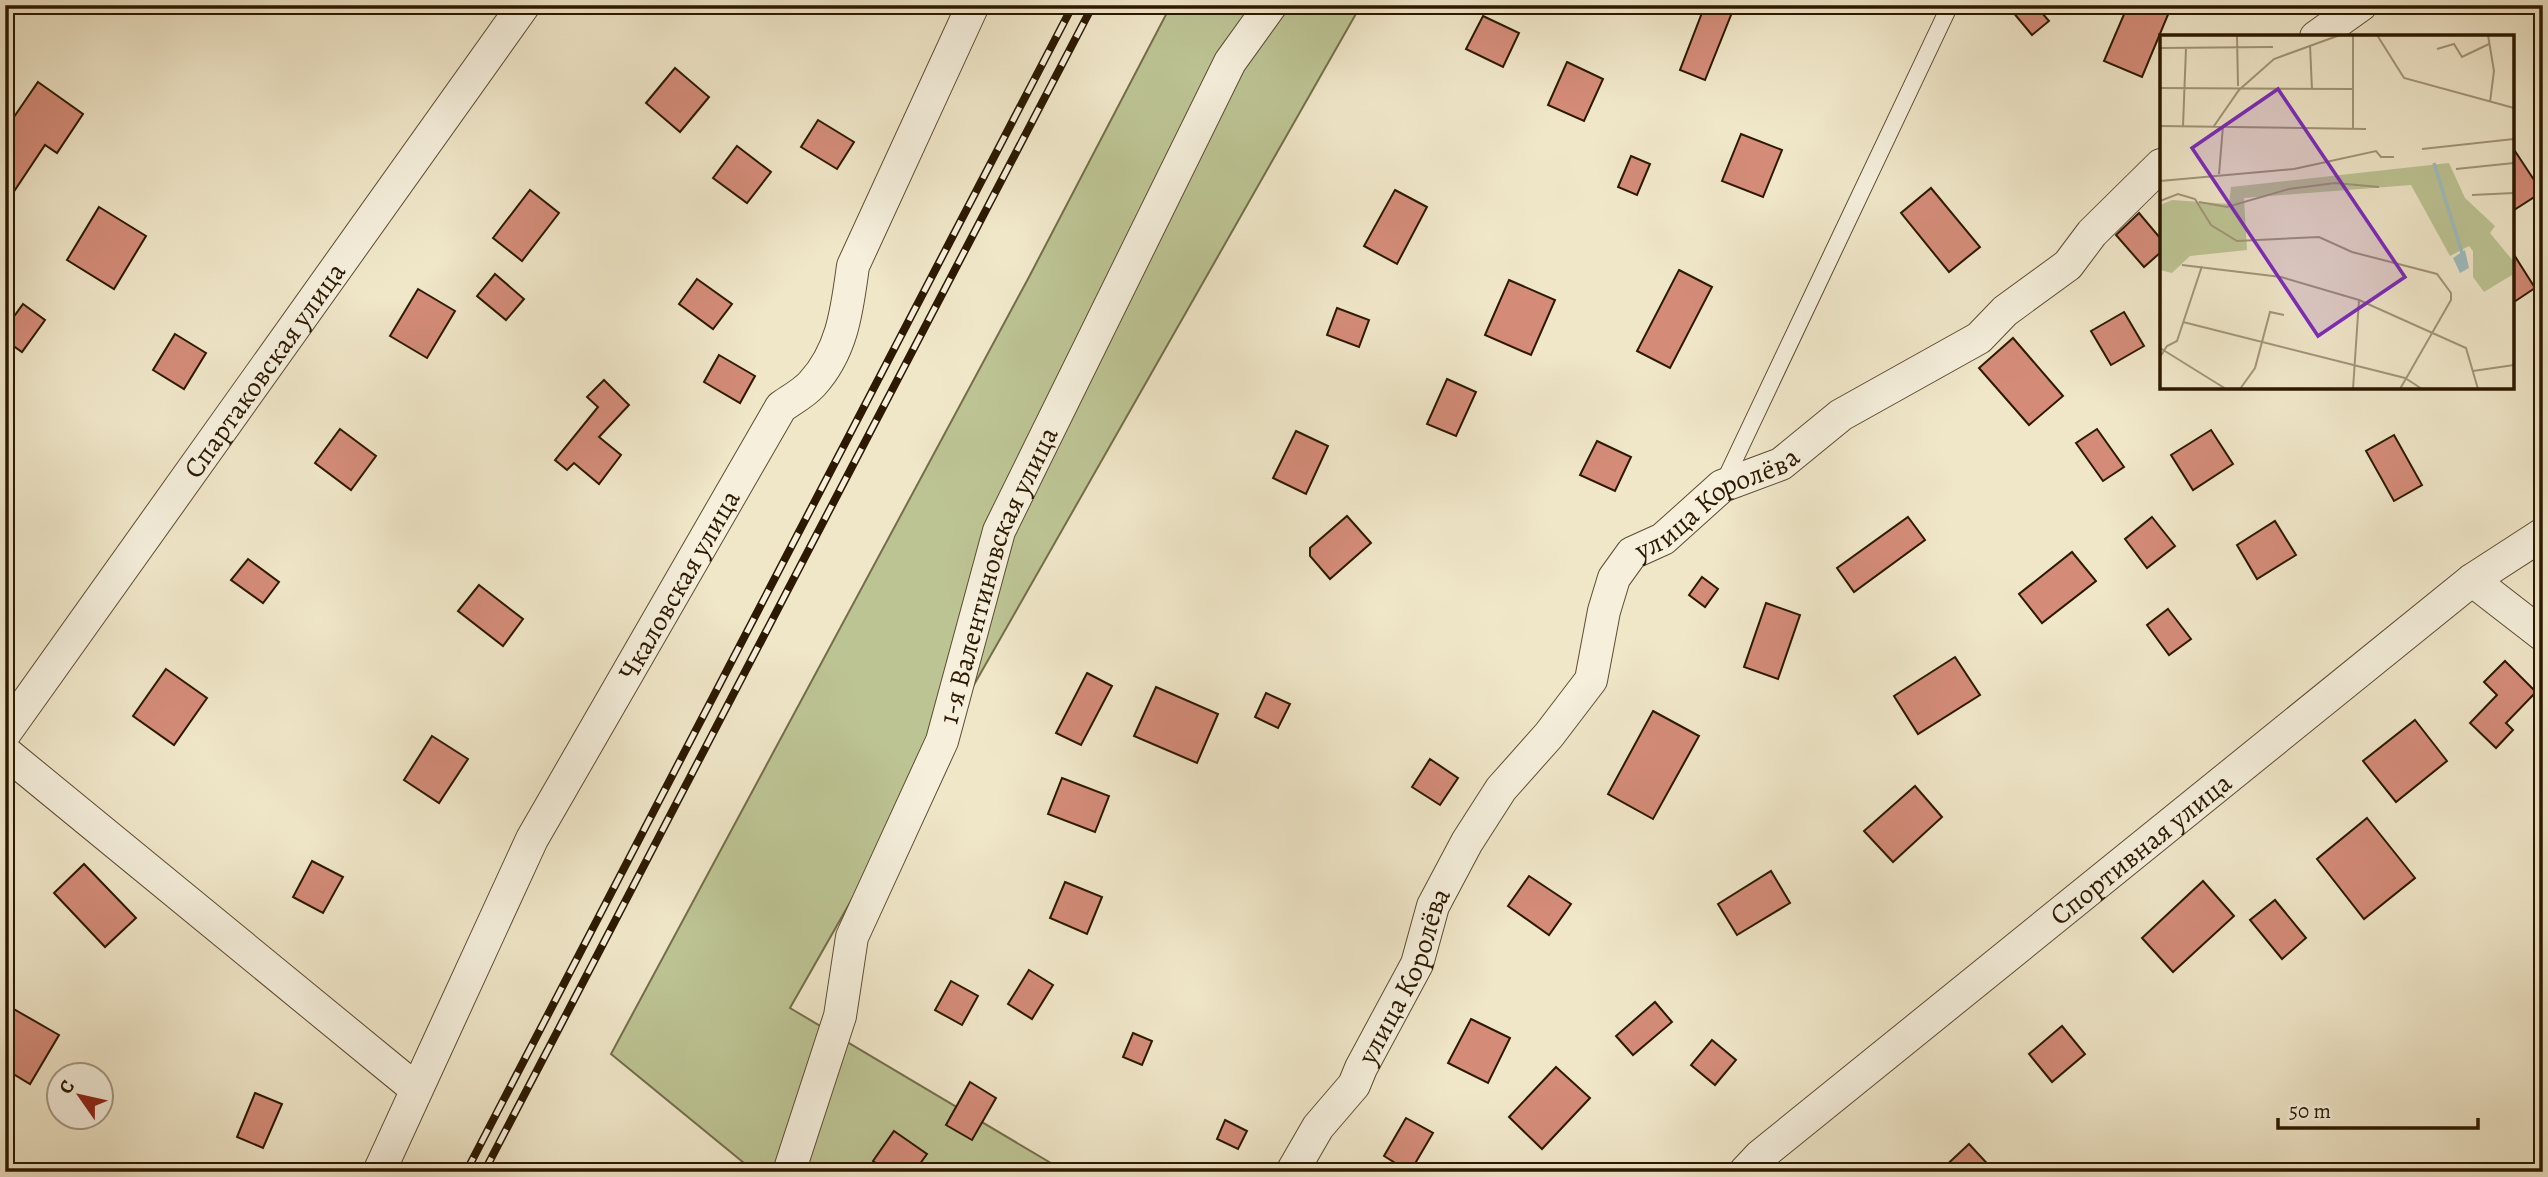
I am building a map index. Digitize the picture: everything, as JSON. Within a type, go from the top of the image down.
[{"type":"street","name":"Спартаковская улица","points":[[5,733],[524,5]]},
{"type":"street","name":"Чкаловская улица","points":[[379,1172],[538,827],[781,407],[811,385],[834,355],[846,311],[853,266],[972,5]]},
{"type":"street","name":"1-я Валентиновская улица","points":[[789,1172],[840,1016],[852,937],[942,741],[999,531],[1230,62],[1271,5]]},
{"type":"street","points":[[2319,35],[2361,5]]},
{"type":"street","name":"улица Королёва","points":[[1292,1172],[1318,1127],[1354,1085],[1417,964],[1433,906],[1467,842],[1501,789],[1549,735],[1591,680],[1604,611],[1614,578],[1632,553],[1663,539],[1722,486],[1781,464],[1840,415],[1979,338],[2005,311],[2068,265],[2092,233],[2160,165]]},
{"type":"street","name":"Спортивная улица","points":[[1745,1172],[1760,1156],[2472,580],[2543,534]]},
{"type":"street","points":[[2472,580],[2543,635]]},
{"type":"street","points":[[5,752],[416,1089]]},
{"type":"lane","points":[[1722,486],[1950,5]]},
{"type":"green space","points":[[1171,5],[1361,5],[790,1008],[1066,1172],[755,1172],[611,1054],[1029,277]]},
{"type":"building","points":[[1705,5],[1735,5],[1705,80],[1680,70]]},
{"type":"building","points":[[2007,5],[2035,5],[2049,21],[2032,35]]},
{"type":"building","points":[[2128,5],[2172,5],[2142,77],[2104,61]]},
{"type":"building","points":[[1483,16],[1519,33],[1503,67],[1466,49]]},
{"type":"building","points":[[1567,62],[1603,79],[1584,121],[1548,105]]},
{"type":"building","points":[[675,68],[709,97],[680,132],[646,103]]},
{"type":"building","points":[[38,82],[83,114],[57,153],[45,145],[5,205],[5,130]]},
{"type":"building","points":[[818,120],[854,142],[837,169],[801,147]]},
{"type":"building","points":[[1741,134],[1782,150],[1763,197],[1722,181]]},
{"type":"building","points":[[737,146],[771,172],[747,203],[713,178]]},
{"type":"building","points":[[2513,148],[2542,192],[2513,211]]},
{"type":"building","points":[[1631,156],[1650,164],[1637,195],[1618,187]]},
{"type":"building","points":[[1931,188],[1980,247],[1949,272],[1901,213]]},
{"type":"building","points":[[530,190],[559,213],[522,261],[493,238]]},
{"type":"building","points":[[1395,190],[1427,207],[1397,264],[1364,246]]},
{"type":"building","points":[[99,207],[146,236],[114,289],[67,260]]},
{"type":"building","points":[[2139,213],[2160,238],[2160,253],[2144,267],[2116,235]]},
{"type":"building","points":[[2513,253],[2535,288],[2513,303]]},
{"type":"building","points":[[1679,270],[1712,287],[1670,368],[1637,351]]},
{"type":"building","points":[[495,274],[524,299],[506,320],[477,296]]},
{"type":"building","points":[[697,279],[732,304],[713,329],[679,304]]},
{"type":"building","points":[[1509,280],[1555,300],[1531,355],[1485,335]]},
{"type":"building","points":[[418,289],[455,311],[427,358],[390,336]]},
{"type":"building","points":[[23,304],[45,320],[22,352],[5,340],[5,329]]},
{"type":"building","points":[[1337,308],[1369,320],[1359,347],[1327,335]]},
{"type":"building","points":[[2124,312],[2144,346],[2111,365],[2091,331]]},
{"type":"building","points":[[175,334],[206,353],[184,389],[153,370]]},
{"type":"building","points":[[2013,338],[2063,396],[2029,425],[1979,368]]},
{"type":"building","points":[[719,355],[755,376],[740,403],[704,382]]},
{"type":"building","points":[[1447,379],[1476,392],[1456,436],[1427,424]]},
{"type":"building","points":[[604,380],[629,405],[599,437],[621,455],[599,484],[574,463],[567,470],[555,460],[598,407],[587,397]]},
{"type":"building","points":[[340,429],[376,456],[351,490],[315,463]]},
{"type":"building","points":[[2097,429],[2124,467],[2103,481],[2076,443]]},
{"type":"building","points":[[2211,430],[2233,464],[2193,490],[2171,455]]},
{"type":"building","points":[[1296,431],[1328,446],[1306,494],[1273,478]]},
{"type":"building","points":[[2394,435],[2422,485],[2394,501],[2366,451]]},
{"type":"building","points":[[1597,441],[1631,457],[1615,491],[1580,475]]},
{"type":"building","points":[[1347,516],[1371,543],[1330,579],[1310,556],[1310,548]]},
{"type":"building","points":[[1908,517],[1925,540],[1854,592],[1837,568]]},
{"type":"building","points":[[2152,517],[2175,546],[2147,568],[2125,539]]},
{"type":"building","points":[[2275,521],[2296,555],[2257,579],[2237,545]]},
{"type":"building","points":[[2072,552],[2096,581],[2042,623],[2019,594]]},
{"type":"building","points":[[248,559],[279,582],[263,603],[231,580]]},
{"type":"building","points":[[1702,577],[1718,589],[1705,607],[1689,595]]},
{"type":"building","points":[[479,585],[523,619],[503,646],[458,611]]},
{"type":"building","points":[[1766,603],[1800,615],[1778,679],[1744,667]]},
{"type":"building","points":[[2168,609],[2191,639],[2169,655],[2147,625]]},
{"type":"building","points":[[1955,657],[1980,695],[1918,734],[1894,696]]},
{"type":"building","points":[[2505,661],[2536,692],[2506,723],[2513,730],[2496,748],[2470,723],[2497,695],[2484,682]]},
{"type":"building","points":[[166,669],[207,698],[174,745],[133,716]]},
{"type":"building","points":[[1087,673],[1112,686],[1081,745],[1056,733]]},
{"type":"building","points":[[1156,687],[1218,714],[1197,763],[1134,736]]},
{"type":"building","points":[[1266,693],[1290,704],[1278,728],[1255,717]]},
{"type":"building","points":[[1653,711],[1699,736],[1653,819],[1608,794]]},
{"type":"building","points":[[2415,720],[2447,761],[2396,802],[2363,761]]},
{"type":"building","points":[[432,736],[468,759],[439,803],[404,780]]},
{"type":"building","points":[[1430,759],[1458,778],[1440,805],[1412,787]]},
{"type":"building","points":[[1062,778],[1109,796],[1095,832],[1048,814]]},
{"type":"building","points":[[1915,786],[1942,817],[1893,862],[1864,831]]},
{"type":"building","points":[[2367,818],[2415,878],[2364,919],[2317,859]]},
{"type":"building","points":[[312,861],[343,877],[323,913],[293,897]]},
{"type":"building","points":[[84,864],[136,918],[105,947],[54,893]]},
{"type":"building","points":[[1771,871],[1790,903],[1737,935],[1718,904]]},
{"type":"building","points":[[1529,876],[1571,904],[1549,935],[1508,906]]},
{"type":"building","points":[[2203,881],[2234,916],[2173,972],[2142,938]]},
{"type":"building","points":[[1065,882],[1102,897],[1087,934],[1050,918]]},
{"type":"building","points":[[2275,900],[2306,938],[2282,959],[2250,920]]},
{"type":"building","points":[[1029,970],[1053,985],[1032,1019],[1008,1004]]},
{"type":"building","points":[[951,981],[978,996],[962,1025],[935,1010]]},
{"type":"building","points":[[1655,1002],[1672,1022],[1633,1055],[1616,1036]]},
{"type":"building","points":[[5,1004],[59,1035],[30,1084],[5,1069]]},
{"type":"building","points":[[1471,1019],[1510,1038],[1488,1083],[1448,1063]]},
{"type":"building","points":[[2062,1026],[2085,1054],[2052,1082],[2029,1054]]},
{"type":"building","points":[[1133,1033],[1152,1041],[1142,1065],[1123,1057]]},
{"type":"building","points":[[1712,1040],[1736,1060],[1715,1085],[1691,1065]]},
{"type":"building","points":[[1556,1067],[1590,1098],[1542,1149],[1509,1117]]},
{"type":"building","points":[[970,1082],[996,1098],[972,1140],[946,1125]]},
{"type":"building","points":[[255,1093],[282,1104],[263,1148],[237,1137]]},
{"type":"building","points":[[1406,1118],[1433,1133],[1410,1172],[1384,1156]]},
{"type":"building","points":[[1225,1120],[1247,1131],[1238,1149],[1217,1139]]},
{"type":"building","points":[[894,1131],[927,1154],[914,1172],[888,1172],[873,1161]]},
{"type":"building","points":[[1969,1144],[1995,1172],[1939,1172]]},
{"type":"railway","points":[[466,1172],[1073,5]]},
{"type":"railway","points":[[484,1172],[1093,5]]}]
